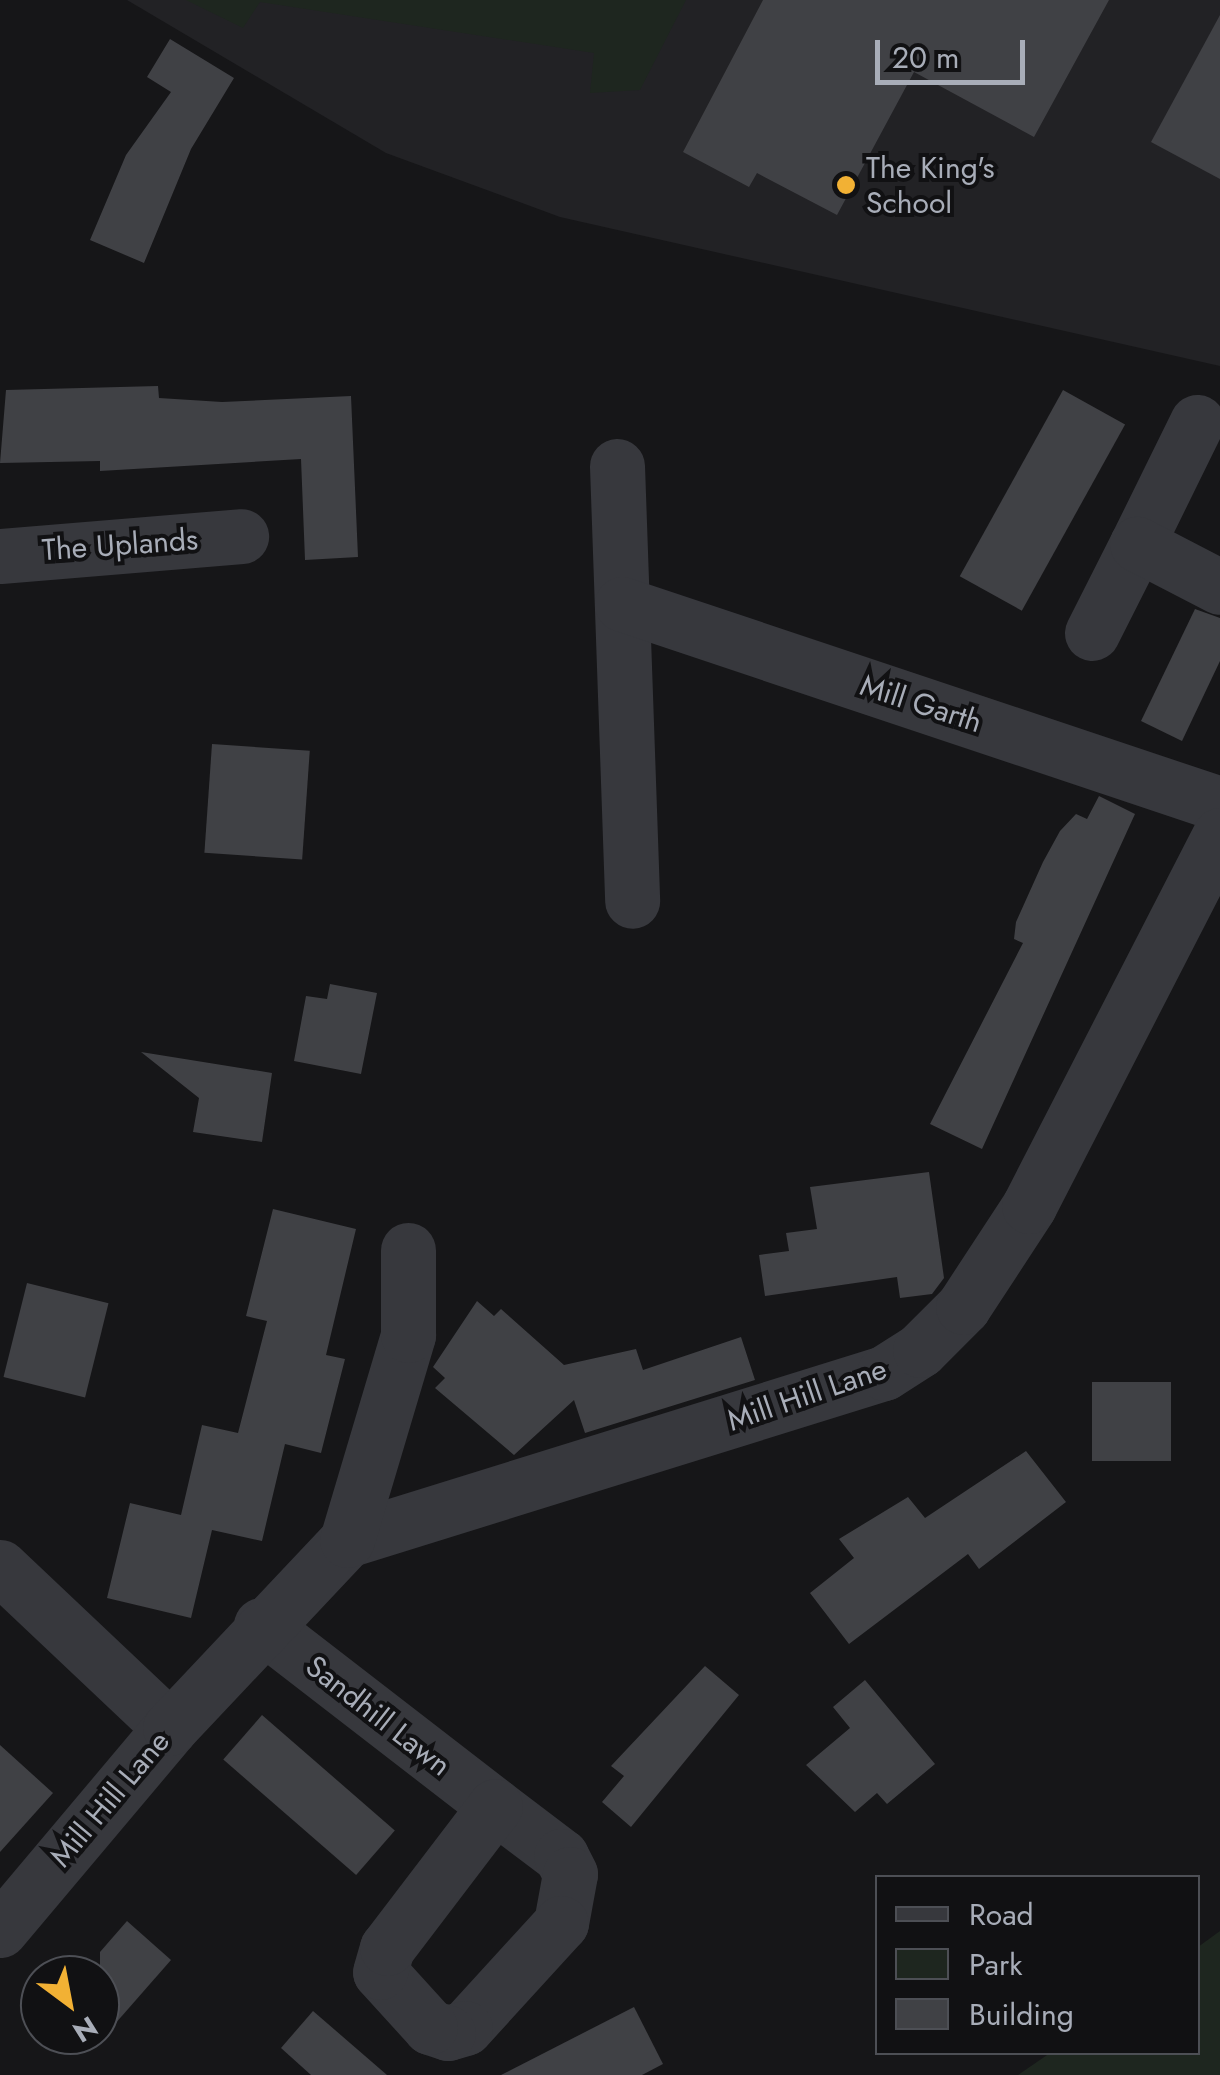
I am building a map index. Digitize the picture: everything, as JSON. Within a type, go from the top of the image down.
[{"type":"street","points":[[1092,633],[1197,422]]},
{"type":"street","points":[[617,466],[632,901]]},
{"type":"street","name":"The Uplands","points":[[0,556],[240,536]]},
{"type":"street","points":[[1137,544],[1220,587]]},
{"type":"street","name":"Mill Garth","points":[[622,604],[1220,804]]},
{"type":"street","name":"Mill Hill Lane","points":[[0,1930],[261,1625],[348,1540],[884,1373],[920,1350],[963,1307],[1029,1206],[1213,849]]},
{"type":"street","name":"Mill Hill Lane","points":[[348,1540],[408,1335],[408,1250]]},
{"type":"street","points":[[0,1567],[170,1728]]},
{"type":"street","name":"Sandhill Lawn","points":[[261,1625],[496,1806]]},
{"type":"shaded area","name":"The King's School","points":[[127,0],[1220,0],[1220,366],[560,217],[386,153]]},
{"type":"green space","points":[[186,0],[686,0],[640,90],[590,93],[594,53],[260,2],[243,28]]},
{"type":"green space","points":[[1220,1931],[1220,2075],[1018,2075],[1047,2055],[1200,2055],[1200,1946]]},
{"type":"building","points":[[763,0],[1109,0],[1034,137],[914,72],[837,215],[757,173],[749,187],[683,152]]},
{"type":"building","points":[[1220,15],[1220,179],[1151,142]]},
{"type":"building","points":[[170,39],[234,78],[191,149],[144,263],[90,240],[126,155],[171,92],[147,77]]},
{"type":"building","points":[[158,386],[159,398],[222,402],[351,396],[358,557],[305,560],[301,459],[100,471],[100,461],[0,463],[6,390]]},
{"type":"building","points":[[1063,390],[1125,424],[1022,611],[960,576]]},
{"type":"building","points":[[1195,609],[1220,618],[1220,661],[1182,741],[1141,721]]},
{"type":"building","points":[[212,744],[310,751],[302,860],[204,853]]},
{"type":"building","points":[[1099,796],[1135,814],[982,1149],[930,1124],[1023,943],[1014,939],[1016,922],[1043,862],[1060,831],[1076,814],[1087,819]]},
{"type":"building","points":[[330,984],[377,993],[361,1074],[294,1061],[306,996],[327,999]]},
{"type":"building","points":[[141,1052],[272,1073],[262,1142],[193,1132],[199,1098]]},
{"type":"building","points":[[929,1172],[944,1278],[932,1294],[900,1298],[897,1277],[765,1296],[759,1255],[789,1251],[786,1233],[817,1229],[810,1187]]},
{"type":"building","points":[[273,1209],[356,1229],[326,1355],[345,1359],[321,1453],[285,1444],[262,1541],[212,1530],[191,1618],[107,1598],[130,1503],[181,1515],[202,1425],[238,1433],[267,1321],[246,1316]]},
{"type":"building","points":[[27,1283],[109,1303],[85,1397],[4,1377]]},
{"type":"building","points":[[477,1301],[494,1316],[501,1309],[564,1365],[636,1349],[643,1370],[741,1337],[755,1380],[585,1433],[574,1400],[514,1455],[435,1388],[445,1378],[433,1367]]},
{"type":"building","points":[[1092,1382],[1171,1382],[1171,1461],[1092,1461]]},
{"type":"building","points":[[1026,1451],[1066,1502],[979,1569],[968,1554],[849,1644],[810,1593],[854,1558],[839,1539],[908,1497],[925,1518]]},
{"type":"building","points":[[705,1666],[739,1695],[631,1827],[602,1802],[624,1776],[611,1766]]},
{"type":"building","points":[[865,1680],[935,1764],[887,1804],[877,1793],[855,1812],[806,1765],[850,1728],[833,1707]]},
{"type":"building","points":[[262,1715],[395,1830],[356,1875],[223,1760]]},
{"type":"building","points":[[0,1745],[53,1793],[0,1852]]},
{"type":"building","points":[[127,1921],[171,1960],[120,2018],[120,1955],[100,1952]]},
{"type":"building","points":[[634,2007],[663,2064],[642,2075],[501,2075]]},
{"type":"building","points":[[313,2011],[387,2075],[311,2075],[281,2048]]},
{"type":"place","name":"The King's School","points":[[846,185]]}]
